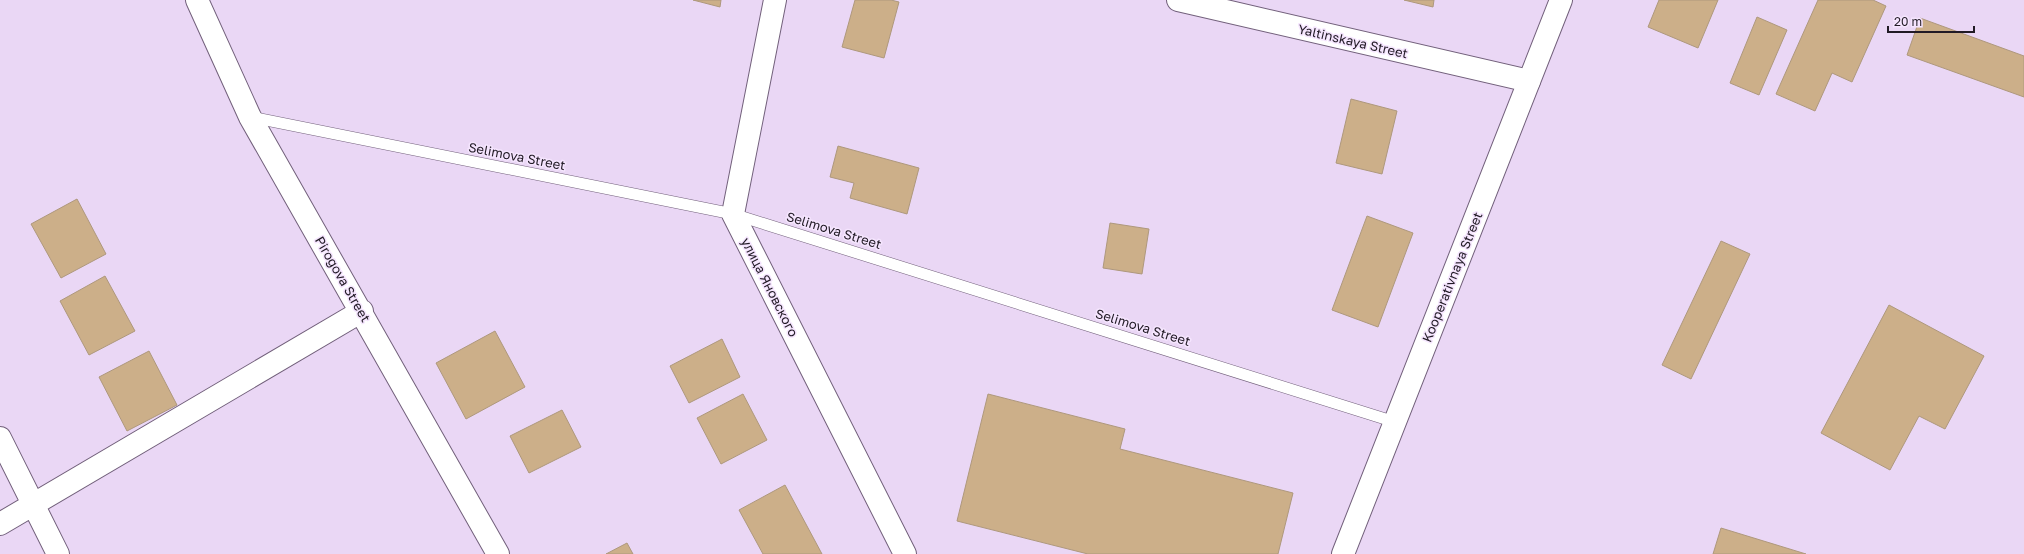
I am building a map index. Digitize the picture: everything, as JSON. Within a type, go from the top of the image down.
[{"type":"street","name":"Pirogova Street","points":[[197,0],[250,117],[362,311],[498,554]]},
{"type":"street","points":[[733,214],[775,0]]},
{"type":"street","name":"Yaltinskaya Street","points":[[1178,0],[1529,81]]},
{"type":"street","name":"Kooperativnaya Street","points":[[1343,554],[1561,0]]},
{"type":"street","name":"улица Яновского","points":[[733,214],[905,554]]},
{"type":"street","points":[[0,524],[362,311]]},
{"type":"street","points":[[0,438],[58,554]]},
{"type":"lane","name":"Selimova Street","points":[[250,117],[733,214],[1395,422]]},
{"type":"building","points":[[693,0],[721,0],[720,7]]},
{"type":"building","points":[[855,0],[891,0],[899,2],[884,58],[842,47]]},
{"type":"building","points":[[1404,0],[1434,0],[1433,7]]},
{"type":"building","points":[[1659,0],[1718,0],[1698,48],[1648,27]]},
{"type":"building","points":[[1818,0],[1873,0],[1886,6],[1852,82],[1832,73],[1815,111],[1776,94]]},
{"type":"building","points":[[1757,17],[1787,30],[1759,95],[1730,83]]},
{"type":"building","points":[[1920,18],[2024,56],[2024,97],[1907,55]]},
{"type":"building","points":[[1351,99],[1397,111],[1382,174],[1336,163]]},
{"type":"building","points":[[838,146],[919,168],[907,214],[850,198],[854,183],[830,177]]},
{"type":"building","points":[[77,199],[106,254],[61,278],[31,224]]},
{"type":"building","points":[[1367,216],[1413,233],[1378,327],[1332,310]]},
{"type":"building","points":[[1110,223],[1149,229],[1142,274],[1103,268]]},
{"type":"building","points":[[1721,241],[1750,254],[1691,379],[1662,365]]},
{"type":"building","points":[[105,276],[135,331],[89,355],[60,301]]},
{"type":"building","points":[[1889,305],[1984,356],[1945,429],[1919,416],[1890,470],[1821,433]]},
{"type":"building","points":[[495,331],[525,387],[466,419],[436,363]]},
{"type":"building","points":[[722,339],[740,377],[689,403],[670,366]]},
{"type":"building","points":[[149,351],[177,405],[127,431],[99,377]]},
{"type":"building","points":[[743,394],[767,440],[721,464],[697,418]]},
{"type":"building","points":[[988,394],[1125,429],[1120,449],[1293,493],[1278,554],[1088,554],[957,521]]},
{"type":"building","points":[[562,410],[581,447],[529,473],[510,436]]},
{"type":"building","points":[[785,485],[822,554],[763,554],[739,510]]},
{"type":"building","points":[[1721,528],[1806,554],[1713,554]]},
{"type":"building","points":[[627,543],[633,554],[606,554]]}]
